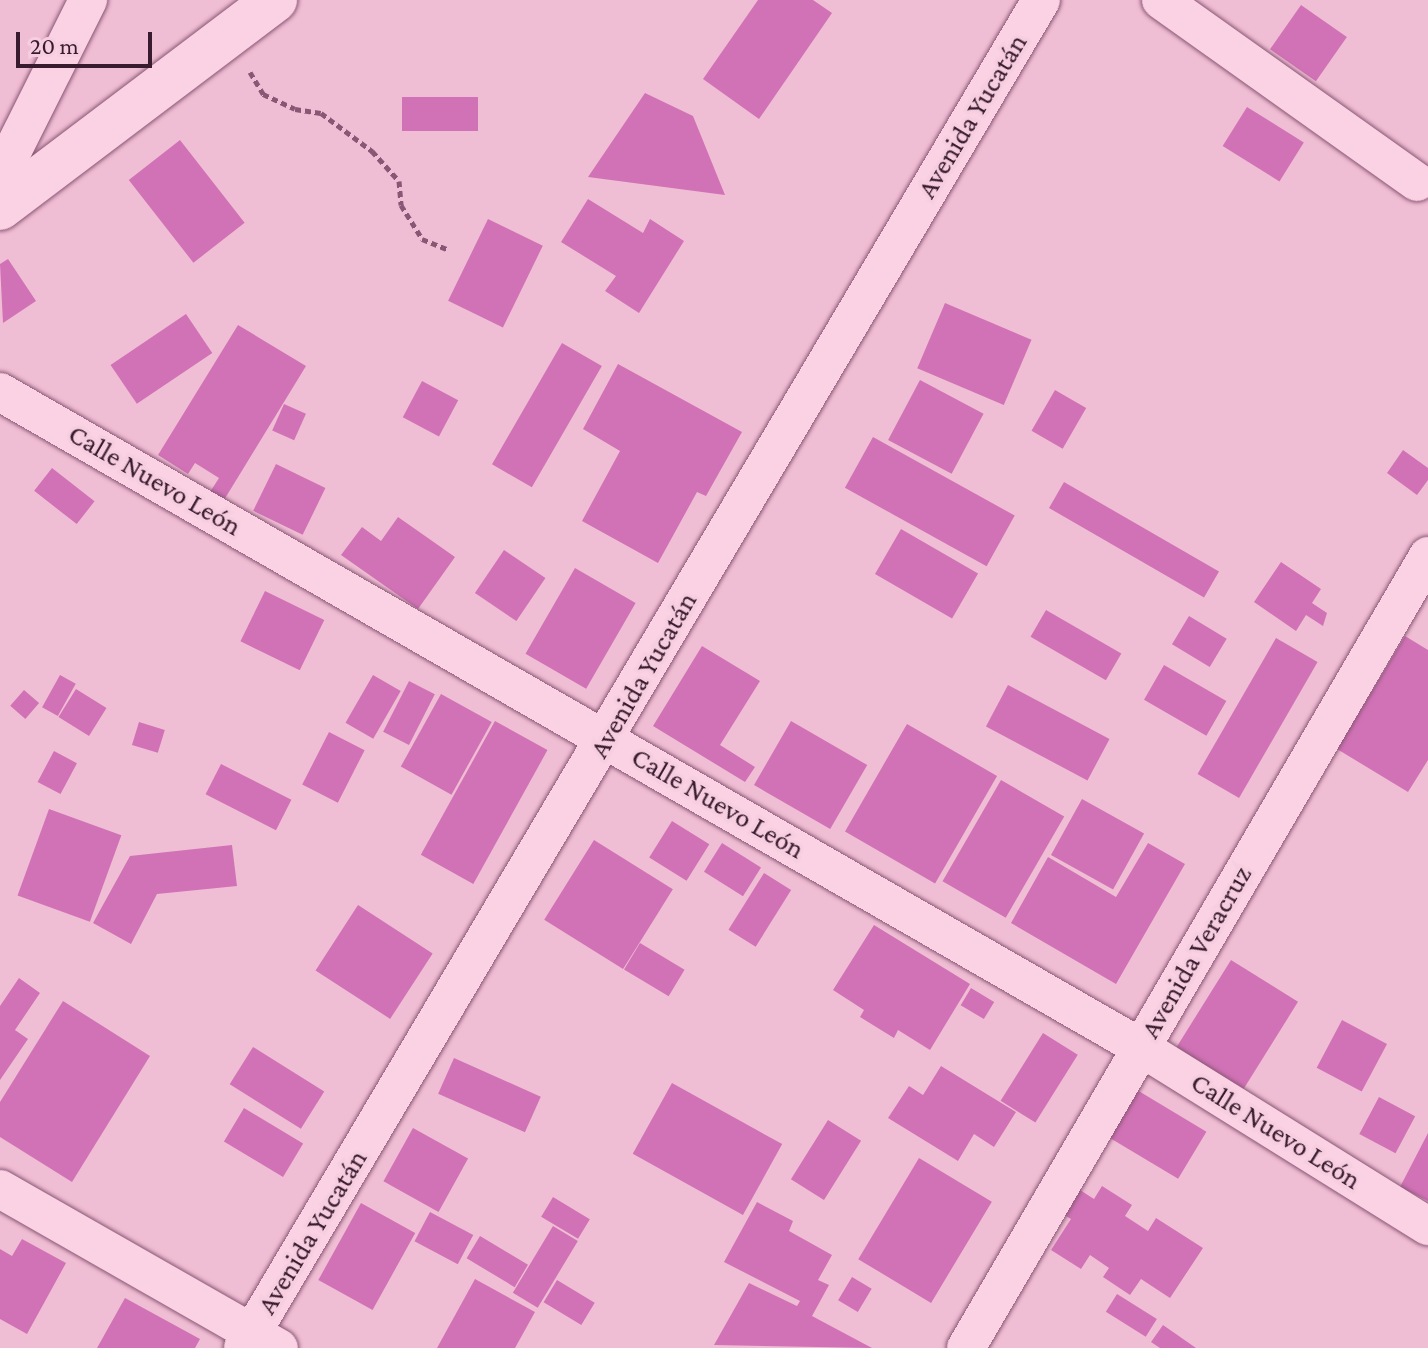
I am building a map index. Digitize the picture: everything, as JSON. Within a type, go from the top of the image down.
[{"type":"street","points":[[0,176],[88,0]]},
{"type":"street","points":[[0,208],[275,0]]},
{"type":"street","name":"Avenida Yucatán","points":[[258,1343],[606,738],[1041,0]]},
{"type":"street","points":[[1161,0],[1417,182]]},
{"type":"street","name":"Calle Nuevo León","points":[[0,392],[1140,1047],[1428,1226]]},
{"type":"street","name":"Avenida Veracruz","points":[[966,1348],[1428,556]]},
{"type":"street","points":[[0,1189],[258,1343]]},
{"type":"path","points":[[228,36],[263,94],[295,109],[321,113],[372,151],[399,181],[401,205],[422,239],[447,249]]},
{"type":"building","points":[[758,0],[813,0],[832,13],[759,119],[703,79]]},
{"type":"building","points":[[1301,5],[1347,37],[1316,81],[1270,49]]},
{"type":"building","points":[[645,93],[693,116],[725,195],[588,177]]},
{"type":"building","points":[[402,97],[478,97],[478,131],[402,131]]},
{"type":"building","points":[[1247,107],[1304,143],[1279,182],[1223,146]]},
{"type":"building","points":[[180,140],[245,223],[193,263],[129,180]]},
{"type":"building","points":[[588,199],[643,233],[650,219],[684,241],[639,313],[605,291],[616,276],[561,242]]},
{"type":"building","points":[[488,219],[543,246],[503,328],[448,301]]},
{"type":"building","points":[[8,259],[36,301],[3,323],[0,264]]},
{"type":"building","points":[[945,303],[1032,340],[1004,405],[917,368]]},
{"type":"building","points":[[186,314],[212,353],[137,404],[111,365]]},
{"type":"building","points":[[238,325],[306,366],[224,500],[210,492],[219,478],[195,463],[188,474],[158,455]]},
{"type":"building","points":[[562,343],[602,366],[532,487],[492,464]]},
{"type":"building","points":[[618,364],[742,432],[706,496],[697,492],[658,563],[582,521],[620,451],[583,429]]},
{"type":"building","points":[[920,380],[984,414],[952,474],[888,440]]},
{"type":"building","points":[[422,381],[458,400],[439,436],[403,417]]},
{"type":"building","points":[[1055,390],[1086,408],[1063,449],[1032,431]]},
{"type":"building","points":[[284,404],[306,414],[294,440],[272,430]]},
{"type":"building","points":[[873,437],[1015,516],[987,566],[845,488]]},
{"type":"building","points":[[1403,450],[1428,468],[1428,480],[1417,495],[1387,473]]},
{"type":"building","points":[[276,464],[325,488],[303,535],[253,511]]},
{"type":"building","points":[[52,468],[95,501],[77,524],[34,491]]},
{"type":"building","points":[[1064,482],[1219,572],[1204,597],[1049,508]]},
{"type":"building","points":[[398,517],[455,557],[418,609],[341,555],[362,527],[381,541]]},
{"type":"building","points":[[901,529],[978,574],[952,619],[875,574]]},
{"type":"building","points":[[504,550],[545,578],[516,621],[475,593]]},
{"type":"building","points":[[1281,562],[1321,589],[1312,603],[1327,613],[1323,626],[1306,615],[1296,631],[1254,602]]},
{"type":"building","points":[[575,568],[636,603],[586,689],[526,654]]},
{"type":"building","points":[[265,591],[324,620],[300,670],[240,641]]},
{"type":"building","points":[[1046,610],[1121,654],[1106,680],[1030,637]]},
{"type":"building","points":[[1189,616],[1227,639],[1210,667],[1172,644]]},
{"type":"building","points":[[1405,636],[1428,650],[1428,760],[1408,792],[1337,749]]},
{"type":"building","points":[[1276,638],[1318,662],[1239,798],[1198,774]]},
{"type":"building","points":[[702,646],[760,681],[720,745],[755,767],[745,782],[653,726]]},
{"type":"building","points":[[1164,665],[1226,701],[1206,736],[1144,700]]},
{"type":"building","points":[[60,675],[76,684],[58,716],[42,707]]},
{"type":"building","points":[[373,675],[401,691],[373,739],[346,723]]},
{"type":"building","points":[[409,681],[435,694],[409,745],[383,732]]},
{"type":"building","points":[[1008,685],[1110,739],[1087,780],[986,726]]},
{"type":"building","points":[[76,689],[107,708],[89,736],[59,717]]},
{"type":"building","points":[[24,690],[39,703],[25,719],[10,706]]},
{"type":"building","points":[[441,694],[492,722],[451,795],[401,767]]},
{"type":"building","points":[[495,721],[547,750],[473,884],[421,855]]},
{"type":"building","points":[[791,721],[867,765],[830,829],[754,785]]},
{"type":"building","points":[[139,722],[165,730],[158,753],[132,745]]},
{"type":"building","points":[[907,724],[997,776],[935,883],[845,831]]},
{"type":"building","points":[[329,732],[365,750],[338,803],[302,785]]},
{"type":"building","points":[[54,751],[77,763],[61,794],[38,782]]},
{"type":"building","points":[[221,764],[291,800],[276,830],[206,794]]},
{"type":"building","points":[[1001,780],[1064,816],[1006,918],[942,881]]},
{"type":"building","points":[[1082,799],[1144,833],[1113,889],[1051,855]]},
{"type":"building","points":[[49,809],[121,835],[90,922],[18,895]]},
{"type":"building","points":[[672,821],[709,844],[687,881],[649,857]]},
{"type":"building","points":[[594,840],[673,889],[623,969],[544,920]]},
{"type":"building","points":[[722,843],[761,867],[743,896],[704,872]]},
{"type":"building","points":[[1148,843],[1185,864],[1116,984],[1011,923],[1048,857],[1116,897]]},
{"type":"building","points":[[232,845],[237,886],[157,894],[131,944],[93,923],[130,856]]},
{"type":"building","points":[[764,873],[791,890],[756,947],[728,930]]},
{"type":"building","points":[[358,905],[433,953],[390,1019],[316,970]]},
{"type":"building","points":[[874,925],[970,984],[930,1050],[898,1030],[894,1038],[860,1017],[864,1010],[833,990]]},
{"type":"building","points":[[640,943],[685,970],[669,996],[624,970]]},
{"type":"building","points":[[1231,960],[1298,1002],[1242,1091],[1175,1049]]},
{"type":"building","points":[[19,978],[40,993],[15,1030],[28,1039],[0,1080],[0,1006]]},
{"type":"building","points":[[971,988],[994,1002],[984,1019],[961,1005]]},
{"type":"building","points":[[63,1001],[150,1056],[72,1182],[0,1137],[0,1102]]},
{"type":"building","points":[[1342,1020],[1387,1044],[1362,1092],[1317,1068]]},
{"type":"building","points":[[1043,1033],[1078,1055],[1035,1123],[1001,1101]]},
{"type":"building","points":[[253,1047],[324,1092],[301,1129],[230,1084]]},
{"type":"building","points":[[454,1058],[541,1097],[525,1132],[438,1094]]},
{"type":"building","points":[[941,1066],[1016,1112],[994,1147],[974,1134],[958,1161],[888,1118],[909,1086],[923,1095]]},
{"type":"building","points":[[672,1083],[782,1144],[743,1215],[633,1154]]},
{"type":"building","points":[[1137,1090],[1206,1132],[1178,1179],[1109,1137]]},
{"type":"building","points":[[1379,1097],[1415,1116],[1395,1153],[1359,1134]]},
{"type":"building","points":[[244,1108],[303,1144],[283,1177],[224,1141]]},
{"type":"building","points":[[828,1120],[861,1141],[824,1200],[791,1179]]},
{"type":"building","points":[[413,1128],[468,1159],[439,1212],[383,1181]]},
{"type":"building","points":[[1428,1133],[1428,1201],[1400,1187]]},
{"type":"building","points":[[919,1158],[992,1202],[931,1303],[858,1259]]},
{"type":"building","points":[[1102,1186],[1132,1205],[1125,1216],[1148,1231],[1156,1218],[1203,1248],[1170,1298],[1141,1279],[1130,1295],[1103,1277],[1109,1268],[1090,1255],[1081,1269],[1051,1250],[1071,1219],[1064,1215],[1080,1190],[1094,1199]]},
{"type":"building","points":[[553,1197],[590,1219],[578,1239],[541,1217]]},
{"type":"building","points":[[757,1202],[793,1221],[789,1231],[832,1255],[818,1280],[829,1285],[812,1316],[872,1348],[714,1345],[749,1283],[797,1306],[800,1301],[724,1262]]},
{"type":"building","points":[[361,1203],[415,1233],[373,1310],[318,1280]]},
{"type":"building","points":[[430,1212],[473,1235],[458,1264],[415,1241]]},
{"type":"building","points":[[553,1226],[578,1241],[538,1308],[513,1293]]},
{"type":"building","points":[[480,1236],[528,1265],[515,1287],[467,1258]]},
{"type":"building","points":[[22,1239],[66,1263],[27,1334],[0,1319],[0,1249],[12,1256]]},
{"type":"building","points":[[852,1277],[872,1289],[858,1312],[838,1300]]},
{"type":"building","points":[[475,1279],[535,1312],[515,1348],[437,1348]]},
{"type":"building","points":[[557,1280],[595,1303],[581,1325],[544,1302]]},
{"type":"building","points":[[1117,1294],[1157,1319],[1146,1337],[1106,1312]]},
{"type":"building","points":[[125,1298],[200,1339],[195,1348],[97,1348]]},
{"type":"building","points":[[1163,1325],[1196,1348],[1160,1348],[1151,1342]]}]
